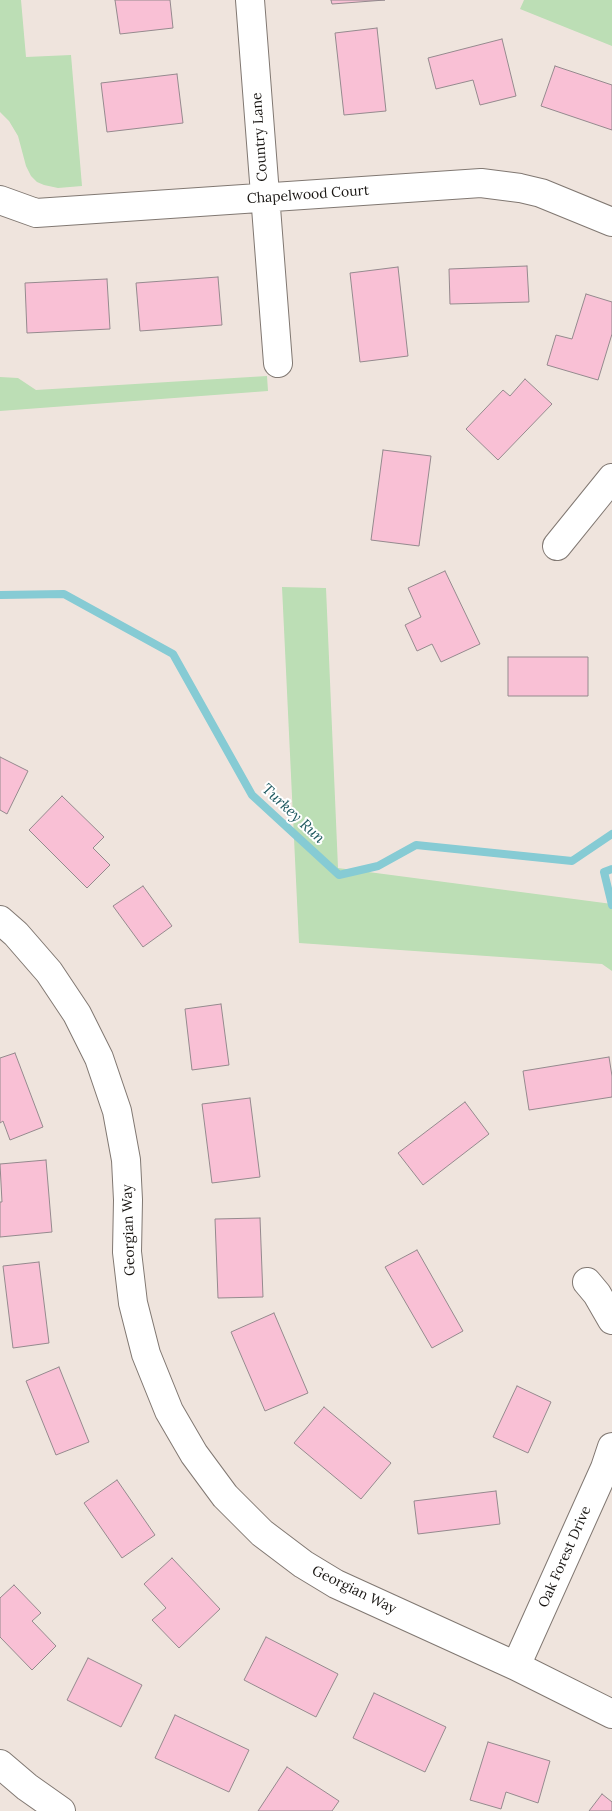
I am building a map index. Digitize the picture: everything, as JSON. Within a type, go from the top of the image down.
[{"type":"street","name":"Country Lane","points":[[250,0],[278,363]]},
{"type":"street","name":"Chapelwood Court","points":[[0,200],[36,213],[481,183],[541,193],[612,222]]},
{"type":"street","points":[[557,546],[612,478]]},
{"type":"street","name":"Georgian Way","points":[[0,920],[16,934],[49,972],[77,1014],[99,1058],[117,1111],[126,1160],[128,1200],[127,1252],[133,1303],[146,1354],[169,1411],[194,1454],[225,1496],[256,1527],[303,1564],[336,1584],[516,1666],[612,1714]]},
{"type":"street","points":[[588,1282],[612,1320]]},
{"type":"street","name":"Oak Forest Drive","points":[[516,1666],[605,1468],[612,1447]]},
{"type":"street","points":[[0,1764],[27,1787],[61,1811]]},
{"type":"green space","points":[[0,0],[21,0],[26,57],[71,55],[82,186],[58,188],[37,182],[31,176],[26,166],[18,136],[9,121],[0,112]]},
{"type":"green space","points":[[524,0],[612,0],[612,46],[520,9]]},
{"type":"green space","points":[[267,376],[268,391],[0,411],[0,377],[18,378],[36,390]]},
{"type":"green space","points":[[282,587],[326,588],[338,868],[612,904],[612,971],[602,964],[299,943]]},
{"type":"building","points":[[115,0],[170,0],[173,28],[120,34]]},
{"type":"building","points":[[331,0],[385,0],[332,4]]},
{"type":"building","points":[[377,28],[386,111],[344,115],[335,33]]},
{"type":"building","points":[[502,39],[516,96],[480,105],[473,80],[436,89],[428,58]]},
{"type":"building","points":[[555,66],[612,85],[612,130],[541,106]]},
{"type":"building","points":[[177,74],[183,123],[107,132],[101,83]]},
{"type":"building","points":[[527,266],[529,302],[450,304],[449,269]]},
{"type":"building","points":[[398,267],[408,356],[360,362],[350,273]]},
{"type":"building","points":[[218,277],[222,325],[140,331],[136,283]]},
{"type":"building","points":[[107,279],[110,329],[27,333],[25,283]]},
{"type":"building","points":[[586,294],[612,302],[612,334],[598,380],[547,365],[556,335],[572,339]]},
{"type":"building","points":[[525,379],[552,404],[498,460],[466,429],[503,390],[510,396]]},
{"type":"building","points":[[383,450],[431,456],[419,546],[371,540]]},
{"type":"building","points":[[445,571],[480,644],[441,662],[432,644],[417,651],[405,625],[421,617],[408,588]]},
{"type":"building","points":[[508,657],[588,657],[588,696],[508,696]]},
{"type":"building","points":[[0,757],[28,771],[7,814],[0,810]]},
{"type":"building","points":[[62,796],[104,837],[93,848],[110,865],[87,888],[29,830]]},
{"type":"building","points":[[143,886],[172,926],[143,947],[113,906]]},
{"type":"building","points":[[221,1004],[229,1065],[192,1070],[185,1009]]},
{"type":"building","points":[[15,1053],[43,1127],[10,1140],[3,1121],[0,1123],[0,1058]]},
{"type":"building","points":[[609,1057],[612,1076],[612,1097],[529,1110],[523,1071]]},
{"type":"building","points":[[250,1098],[260,1177],[212,1183],[202,1104]]},
{"type":"building","points":[[465,1102],[489,1134],[423,1185],[398,1153]]},
{"type":"building","points":[[46,1160],[52,1232],[0,1237],[0,1202],[2,1202],[0,1164]]},
{"type":"building","points":[[260,1218],[263,1297],[218,1298],[215,1219]]},
{"type":"building","points":[[417,1250],[463,1331],[432,1348],[385,1267]]},
{"type":"building","points":[[39,1262],[49,1343],[13,1348],[3,1266]]},
{"type":"building","points":[[274,1313],[308,1393],[265,1411],[231,1332]]},
{"type":"building","points":[[59,1367],[89,1442],[56,1455],[26,1381]]},
{"type":"building","points":[[517,1386],[551,1402],[528,1453],[493,1437]]},
{"type":"building","points":[[324,1407],[391,1463],[361,1499],[294,1443]]},
{"type":"building","points":[[117,1480],[155,1535],[122,1558],[84,1503]]},
{"type":"building","points":[[496,1491],[500,1524],[418,1534],[414,1501]]},
{"type":"building","points":[[172,1558],[220,1609],[179,1648],[152,1620],[166,1608],[144,1584]]},
{"type":"building","points":[[14,1585],[41,1613],[32,1621],[56,1646],[32,1670],[0,1637],[0,1598]]},
{"type":"building","points":[[266,1637],[338,1674],[316,1717],[244,1680]]},
{"type":"building","points":[[88,1658],[142,1685],[121,1727],[67,1700]]},
{"type":"building","points":[[374,1693],[446,1727],[425,1772],[353,1738]]},
{"type":"building","points":[[175,1715],[249,1750],[229,1792],[155,1758]]},
{"type":"building","points":[[488,1742],[550,1761],[538,1803],[506,1792],[501,1809],[470,1800]]},
{"type":"building","points":[[287,1767],[339,1801],[332,1811],[258,1811]]},
{"type":"building","points":[[602,1794],[612,1802],[612,1811],[589,1811]]},
{"type":"waterway","name":"Turkey Run","points":[[0,595],[64,594],[173,654],[252,795],[339,875],[378,866],[416,845],[572,861],[612,834]]},
{"type":"waterway","name":"Turkey Run","points":[[612,869],[604,872],[612,905]]}]
